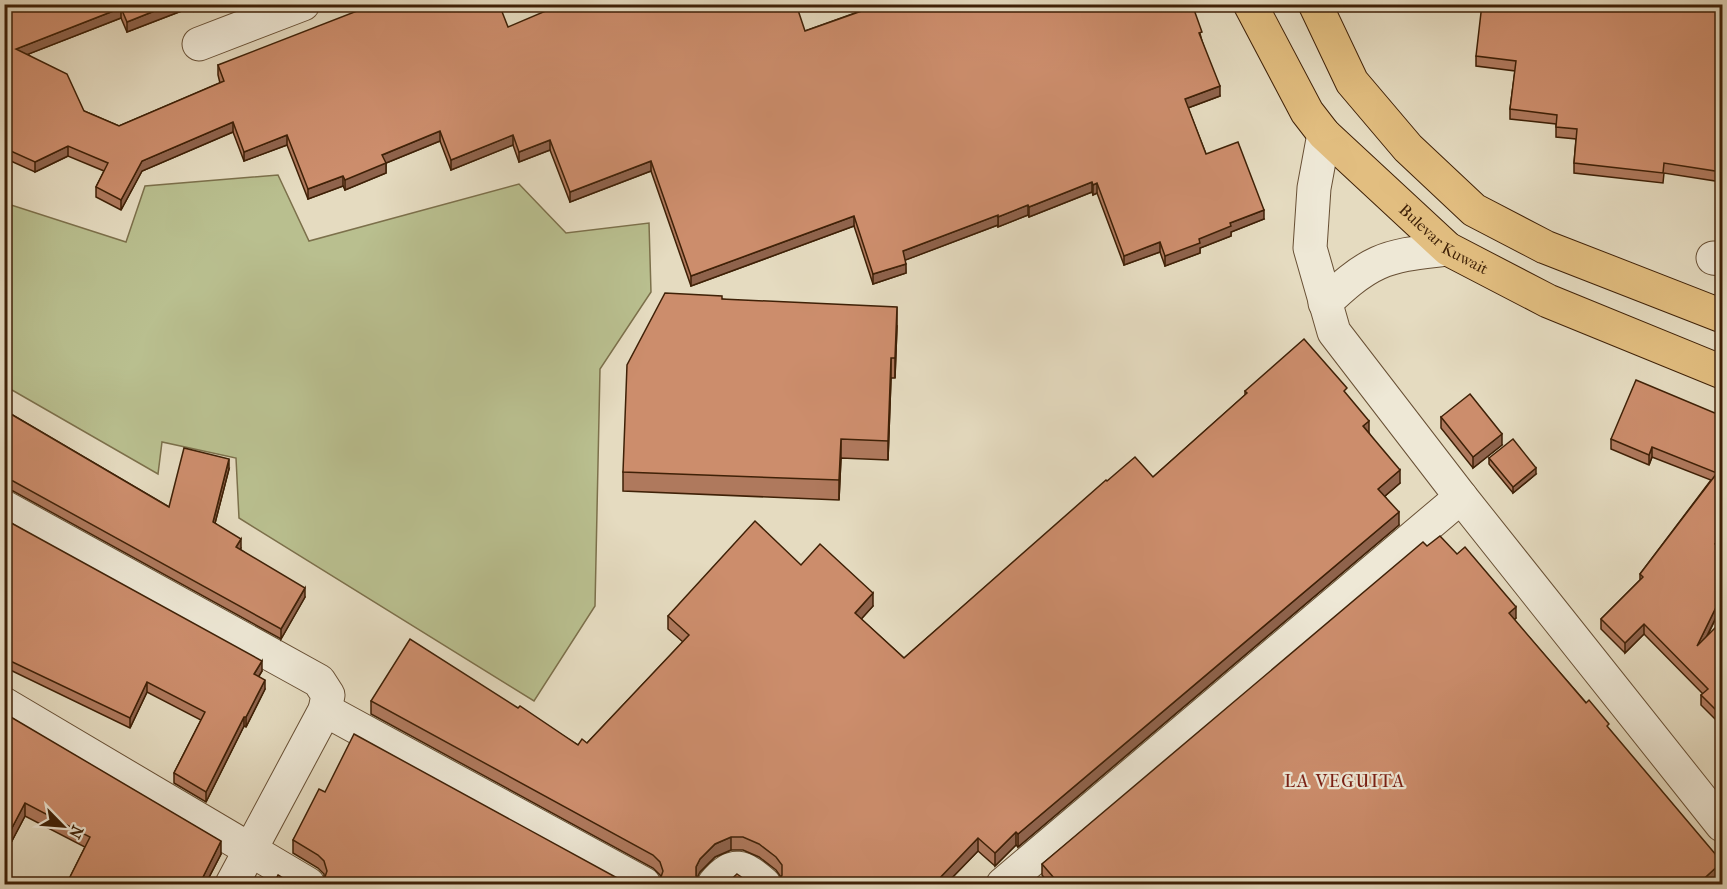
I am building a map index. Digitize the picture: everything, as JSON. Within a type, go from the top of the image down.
[{"type":"main road","name":"Bulevar Kuwait","points":[[1250,4],[1306,112],[1324,134],[1448,249],[1548,301],[1722,372]]},
{"type":"main road","points":[[1315,4],[1352,82],[1408,148],[1474,210],[1545,247],[1722,316]]},
{"type":"street","points":[[199,44],[303,4]]},
{"type":"street","points":[[1324,134],[1314,188],[1311,248],[1334,332],[1461,497],[1719,813]]},
{"type":"street","points":[[1325,303],[1350,280],[1378,263],[1404,255],[1448,249]]},
{"type":"street","points":[[1003,885],[1461,497]]},
{"type":"street","points":[[4,507],[319,681],[328,695],[326,710],[232,885]]},
{"type":"street","points":[[4,704],[308,885]]},
{"type":"street","points":[[326,710],[644,885]]},
{"type":"street","points":[[714,885],[724,872],[732,867],[741,868],[752,874],[764,885]]},
{"type":"green space","points":[[278,175],[309,241],[519,184],[566,233],[649,223],[651,292],[600,369],[595,606],[534,701],[239,518],[236,458],[162,442],[158,474],[5,386],[5,203],[126,242],[145,186]]},
{"type":"building","points":[[4,4],[172,4],[127,22],[121,8],[16,49],[67,74],[84,111],[119,126],[224,81],[218,65],[375,4],[499,4],[508,27],[562,4],[796,4],[805,31],[873,7],[872,4],[1192,4],[1202,32],[1199,33],[1220,86],[1185,99],[1206,154],[1238,142],[1264,210],[1230,223],[1231,226],[1199,239],[1200,243],[1165,256],[1160,242],[1124,256],[1097,183],[1093,185],[1092,182],[1029,207],[1028,205],[998,217],[998,215],[903,251],[906,264],[873,274],[854,216],[691,276],[651,161],[570,192],[550,140],[519,152],[513,135],[451,160],[440,131],[382,155],[386,163],[345,180],[343,176],[308,189],[287,135],[244,152],[233,122],[142,161],[121,200],[96,187],[108,163],[68,146],[35,162],[4,148]]},
{"type":"building","points":[[1482,4],[1722,4],[1722,172],[1664,163],[1663,173],[1574,163],[1577,129],[1556,127],[1557,115],[1510,109],[1516,61],[1476,56]]},
{"type":"building","points":[[665,293],[722,296],[722,299],[897,307],[895,358],[891,358],[888,441],[841,439],[839,480],[623,472],[627,365]]},
{"type":"building","points":[[1304,339],[1347,388],[1344,391],[1369,421],[1363,426],[1400,470],[1378,489],[1399,512],[1018,834],[1016,832],[995,853],[978,838],[933,885],[776,885],[782,875],[782,865],[776,857],[759,844],[743,837],[731,837],[715,844],[700,859],[696,867],[696,876],[701,885],[656,885],[663,871],[660,862],[653,855],[371,701],[410,639],[518,708],[520,706],[578,745],[582,739],[587,743],[689,635],[668,616],[755,521],[801,565],[820,544],[873,593],[855,613],[904,658],[1135,457],[1153,477]]},
{"type":"building","points":[[1636,380],[1722,416],[1722,535],[1715,544],[1722,550],[1722,595],[1697,646],[1722,621],[1722,716],[1701,695],[1708,689],[1644,624],[1625,643],[1601,619],[1643,577],[1640,574],[1717,473],[1652,447],[1649,455],[1611,439]]},
{"type":"building","points":[[1470,394],[1502,434],[1473,457],[1441,417]]},
{"type":"building","points":[[4,410],[169,507],[184,448],[229,459],[213,522],[241,539],[236,547],[305,588],[281,629],[13,481],[4,479]]},
{"type":"building","points":[[1513,439],[1536,468],[1513,487],[1489,458]]},
{"type":"building","points":[[4,519],[262,661],[254,674],[265,680],[206,792],[174,773],[205,712],[147,682],[130,718],[4,658]]},
{"type":"building","points":[[1440,536],[1457,554],[1465,547],[1516,607],[1509,613],[1586,703],[1589,700],[1609,724],[1607,726],[1722,862],[1697,885],[1060,885],[1042,864],[1423,542],[1427,546]]},
{"type":"building","points":[[4,713],[221,841],[199,885],[66,885],[90,837],[25,803],[4,843]]},
{"type":"building","points":[[354,734],[630,885],[320,885],[327,871],[324,861],[293,840],[319,789],[325,792]]},
{"type":"building","points":[[737,874],[753,885],[725,885]]},
{"type":"building","points":[[278,875],[294,885],[273,885]]},
{"type":"district","name":"LA VEGUITA","points":[[1345,781]]}]
